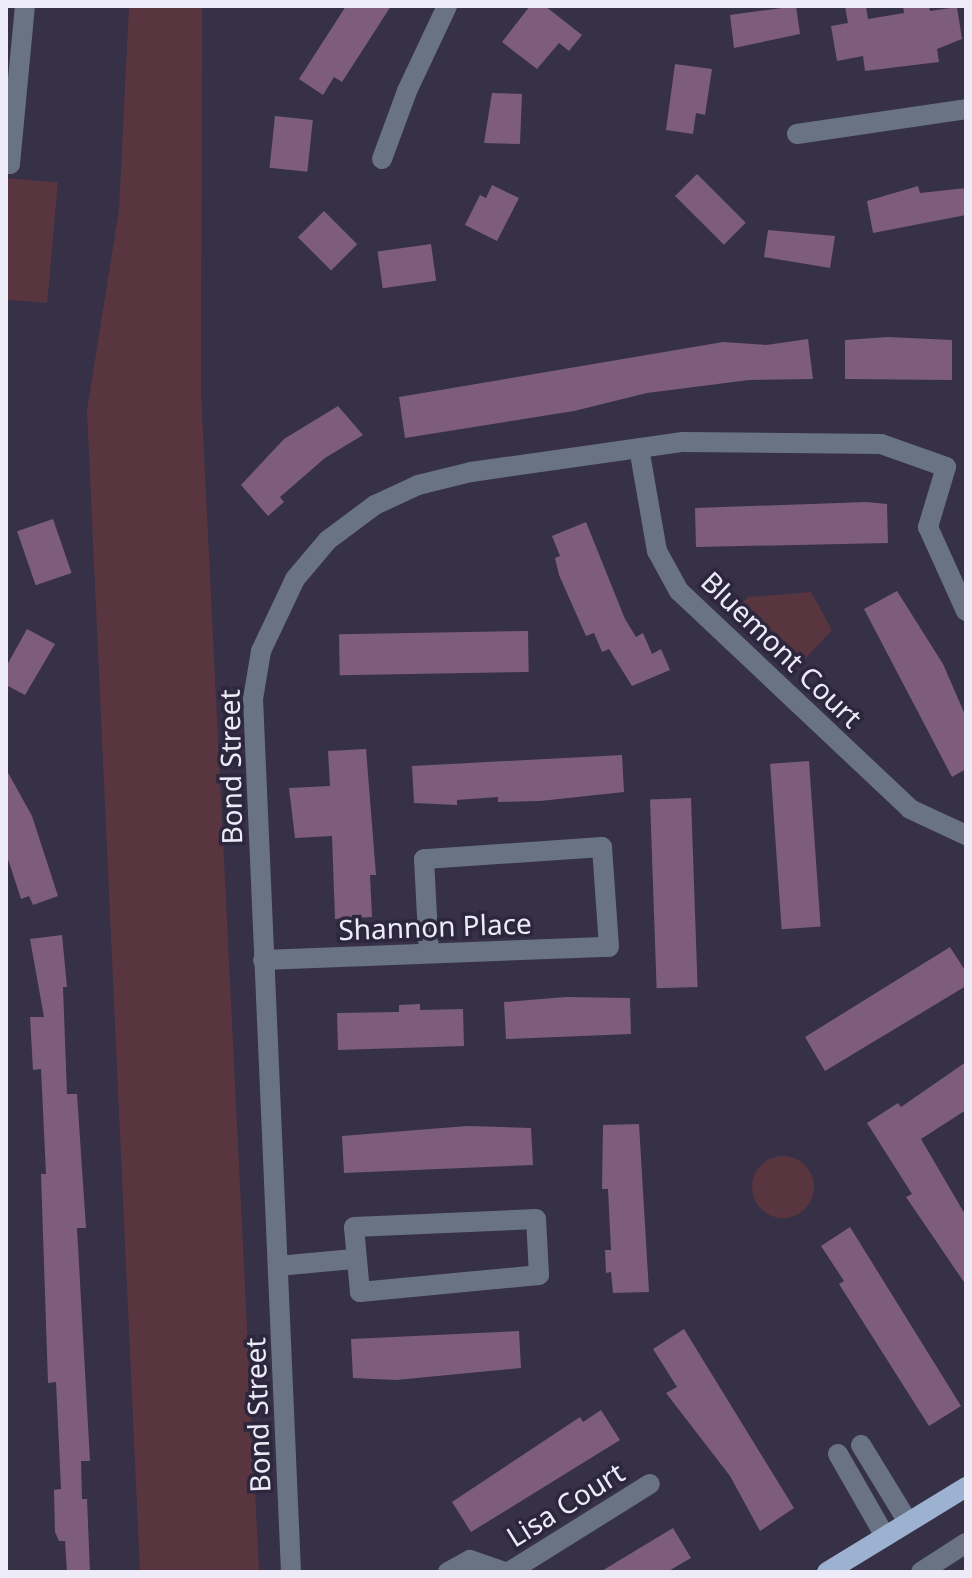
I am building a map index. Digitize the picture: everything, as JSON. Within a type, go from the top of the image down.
[{"type":"main road","points":[[827,1572],[966,1487]]},
{"type":"street","points":[[6,163],[10,164],[25,6]]},
{"type":"street","points":[[382,159],[407,91],[447,6]]},
{"type":"street","points":[[797,134],[966,109]]},
{"type":"street","name":"Bond Street","points":[[291,1572],[253,699],[261,651],[295,579],[349,521],[418,485],[521,462],[683,442],[881,444],[946,467],[928,527],[966,611]]},
{"type":"street","name":"Bluemont Court","points":[[639,448],[657,551],[679,591],[910,809],[966,835]]},
{"type":"street","name":"Shannon Place","points":[[263,960],[609,947],[602,847],[424,859],[429,953]]},
{"type":"street","points":[[536,1219],[539,1275],[360,1292],[354,1259],[354,1227],[536,1219]]},
{"type":"street","points":[[278,1266],[354,1259]]},
{"type":"street","points":[[861,1445],[908,1522]]},
{"type":"street","points":[[838,1454],[885,1536]]},
{"type":"street","name":"Lisa Court","points":[[448,1572],[470,1560],[506,1572],[650,1484]]},
{"type":"street","points":[[921,1572],[966,1543]]},
{"type":"shaded area","points":[[129,6],[202,6],[201,393],[259,1572],[140,1572],[87,410],[119,210]]},
{"type":"shaded area","points":[[6,178],[58,183],[47,303],[6,299]]},
{"type":"shaded area","points":[[811,592],[832,630],[805,659],[741,604],[748,597]]},
{"type":"shaded area","points":[[783,1156],[795,1158],[805,1165],[812,1175],[812,1199],[805,1209],[795,1216],[783,1218],[771,1216],[761,1209],[754,1199],[752,1187],[754,1175],[761,1165],[771,1158]]},
{"type":"building","points":[[346,6],[391,6],[342,82],[334,77],[323,95],[299,79]]},
{"type":"building","points":[[530,6],[545,6],[582,35],[569,51],[559,43],[537,69],[502,42]]},
{"type":"building","points":[[796,6],[800,34],[734,48],[730,15]]},
{"type":"building","points":[[845,6],[866,6],[868,19],[904,13],[903,6],[929,6],[930,11],[957,7],[962,39],[937,49],[939,62],[865,71],[863,56],[837,61],[831,26],[848,23]]},
{"type":"building","points":[[675,64],[712,69],[705,115],[696,113],[693,134],[666,130]]},
{"type":"building","points":[[492,93],[522,94],[520,144],[484,143]]},
{"type":"building","points":[[275,116],[313,120],[307,172],[270,168]]},
{"type":"building","points":[[697,174],[746,223],[724,245],[675,196]]},
{"type":"building","points":[[492,185],[519,198],[497,241],[465,225],[480,195],[486,198]]},
{"type":"building","points":[[918,186],[920,193],[966,188],[966,215],[873,233],[867,201]]},
{"type":"building","points":[[324,211],[357,244],[331,270],[298,237]]},
{"type":"building","points":[[768,230],[835,236],[830,268],[764,257]]},
{"type":"building","points":[[431,244],[436,281],[383,288],[378,252]]},
{"type":"building","points":[[888,337],[952,340],[952,380],[845,379],[845,340]]},
{"type":"building","points":[[808,339],[813,379],[749,380],[647,393],[574,411],[405,438],[399,397],[723,342],[766,345]]},
{"type":"building","points":[[338,406],[363,435],[325,458],[280,497],[284,502],[268,516],[241,485],[284,439]]},
{"type":"building","points":[[866,502],[887,504],[888,543],[696,547],[695,508]]},
{"type":"building","points":[[53,519],[72,573],[36,585],[17,531]]},
{"type":"building","points":[[586,522],[625,619],[636,637],[643,633],[652,654],[661,649],[670,670],[632,686],[609,649],[602,652],[594,633],[586,636],[559,575],[555,558],[560,556],[552,536]]},
{"type":"building","points":[[897,591],[943,664],[966,717],[966,769],[952,777],[864,609]]},
{"type":"building","points":[[27,629],[55,644],[25,695],[6,685],[6,667]]},
{"type":"building","points":[[528,631],[529,672],[340,675],[339,634]]},
{"type":"building","points":[[366,749],[376,875],[370,875],[372,917],[335,919],[332,836],[295,838],[289,788],[330,786],[328,751]]},
{"type":"building","points":[[622,755],[624,792],[540,801],[498,802],[498,797],[457,800],[457,805],[414,803],[412,766]]},
{"type":"building","points":[[809,761],[821,927],[782,929],[770,764]]},
{"type":"building","points":[[6,769],[32,816],[58,896],[33,905],[29,896],[21,899],[6,853]]},
{"type":"building","points":[[691,798],[698,987],[657,988],[650,799]]},
{"type":"building","points":[[62,935],[67,987],[63,987],[67,1094],[77,1094],[86,1228],[77,1228],[90,1461],[81,1461],[82,1499],[87,1499],[90,1572],[67,1572],[65,1541],[59,1541],[55,1532],[54,1490],[61,1489],[56,1382],[48,1383],[41,1174],[46,1174],[41,1069],[33,1070],[30,1017],[44,1017],[30,939]]},
{"type":"building","points":[[950,947],[966,972],[966,986],[825,1071],[805,1037]]},
{"type":"building","points":[[566,997],[630,998],[631,1034],[506,1039],[504,1002]]},
{"type":"building","points":[[420,1004],[420,1010],[463,1009],[464,1046],[338,1050],[337,1013],[399,1012],[399,1005]]},
{"type":"building","points":[[966,1062],[966,1110],[921,1139],[966,1216],[966,1285],[906,1197],[912,1194],[867,1123],[898,1103],[901,1107]]},
{"type":"building","points":[[639,1124],[649,1292],[613,1293],[611,1272],[606,1273],[605,1250],[611,1250],[608,1189],[602,1189],[603,1125]]},
{"type":"building","points":[[467,1126],[531,1128],[533,1165],[344,1173],[342,1136]]},
{"type":"building","points":[[850,1227],[961,1406],[929,1426],[839,1284],[844,1281],[821,1246]]},
{"type":"building","points":[[684,1329],[794,1508],[760,1531],[730,1476],[666,1393],[677,1387],[653,1349]]},
{"type":"building","points":[[519,1331],[521,1368],[396,1380],[353,1378],[351,1339]]},
{"type":"building","points":[[601,1410],[620,1440],[471,1532],[452,1502],[580,1417],[583,1422]]},
{"type":"building","points":[[673,1528],[691,1558],[667,1572],[600,1572]]}]
